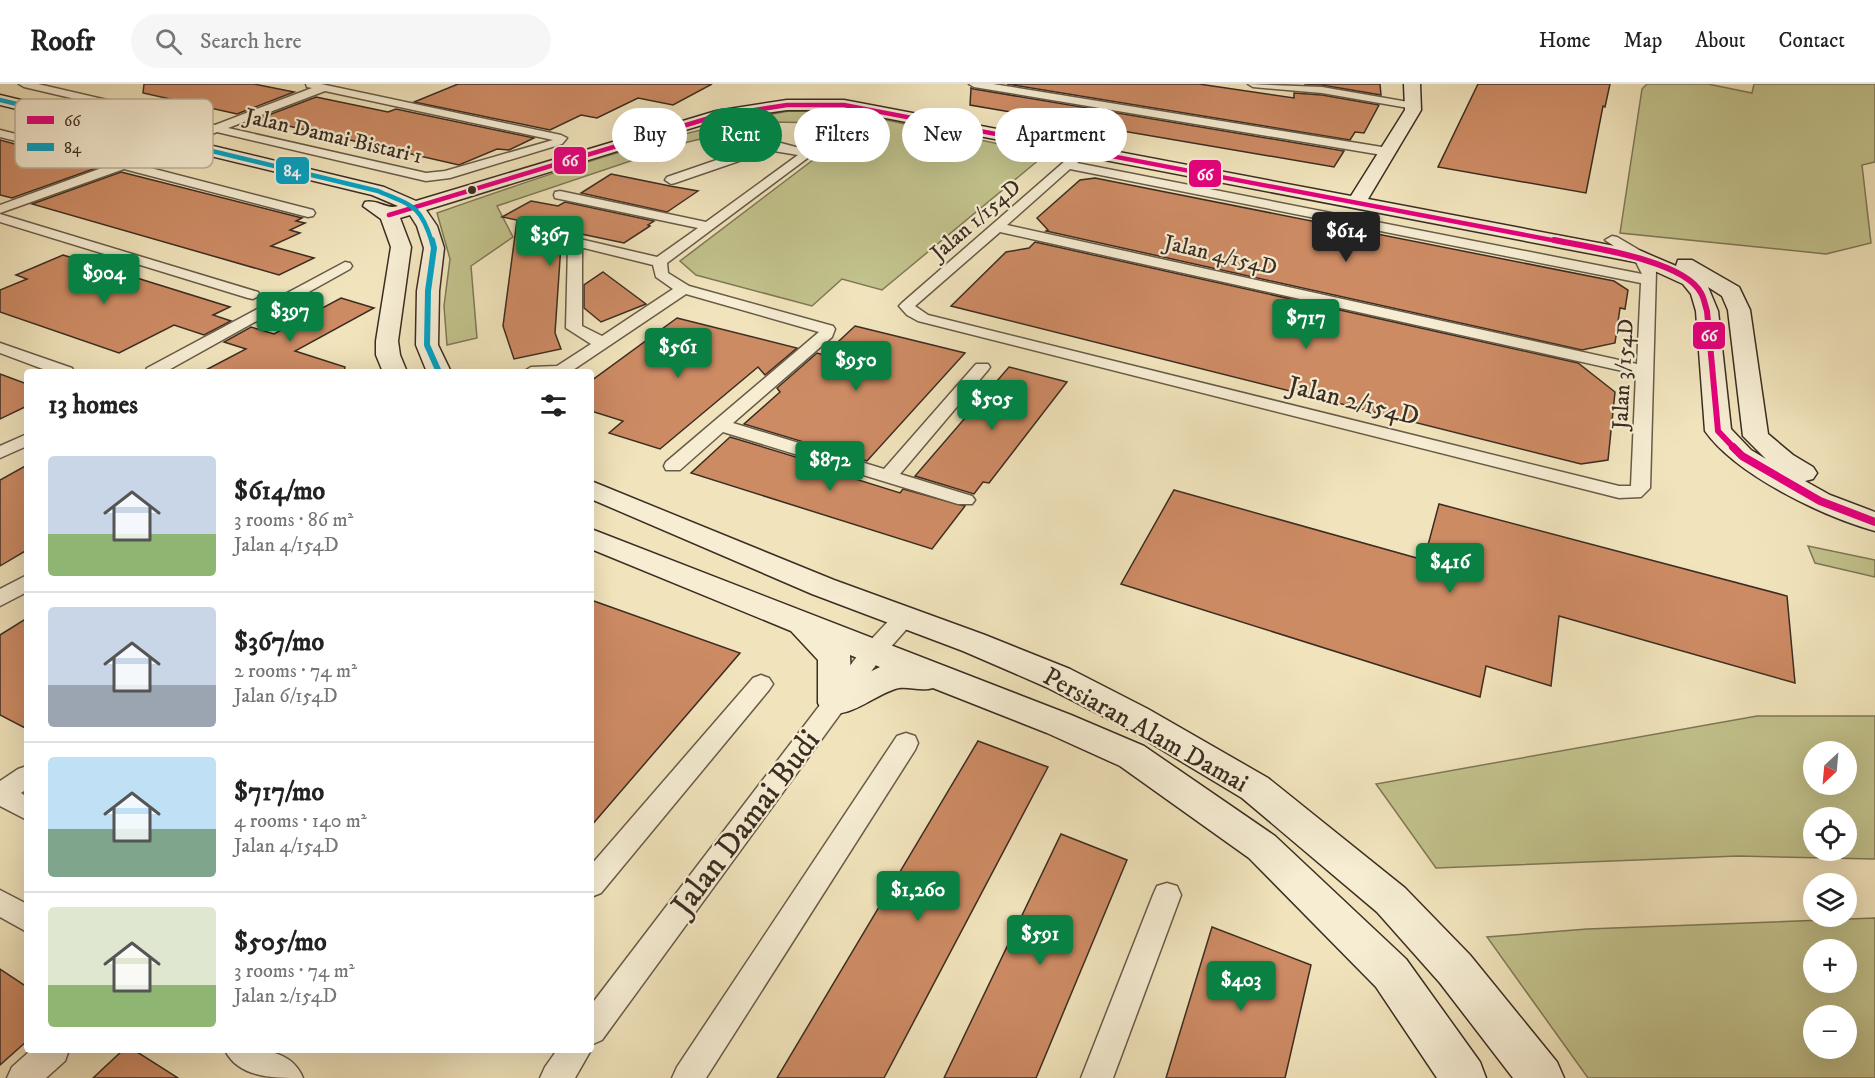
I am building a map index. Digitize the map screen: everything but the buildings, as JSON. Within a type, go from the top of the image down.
[{"type":"street","name":"Jalan Damai Bistari 1","points":[[24,84],[87,99]]},
{"type":"street","points":[[305,84],[323,88]]},
{"type":"street","points":[[1253,84],[1322,87],[1414,106]]},
{"type":"street","points":[[1362,193],[1414,106],[1412,84]]},
{"type":"street","points":[[981,85],[1388,152]]},
{"type":"street","name":"Jalan Damai Bistari 1","points":[[214,129],[435,178],[548,145],[561,138],[323,88]]},
{"type":"street","points":[[214,129],[323,88]]},
{"type":"street","points":[[0,99],[15,103]]},
{"type":"street","points":[[847,99],[995,128]]},
{"type":"street","points":[[394,369],[388,355],[387,341],[401,248],[396,228],[407,205],[716,116],[787,105],[847,99],[888,104],[995,126]]},
{"type":"street","points":[[0,133],[15,137]]},
{"type":"street","points":[[660,262],[807,154],[777,146],[760,145],[738,157],[671,180]]},
{"type":"street","points":[[1127,152],[1362,193],[1690,280],[1701,292],[1707,311],[1718,431],[1742,456],[1820,501],[1875,522]]},
{"type":"street","points":[[1127,152],[1362,193],[1612,240],[1655,252],[1687,265],[1731,292],[1739,310],[1756,436],[1784,461],[1811,477],[1829,487],[1875,503]]},
{"type":"street","points":[[213,153],[378,191],[407,205],[427,226],[434,248],[428,291],[427,345],[438,369]]},
{"type":"street","name":"Jalan 1/154D","points":[[923,318],[907,306],[1071,162]]},
{"type":"street","points":[[1068,165],[1645,268]]},
{"type":"street","points":[[0,209],[111,168]]},
{"type":"street","points":[[131,168],[308,213]]},
{"type":"street","points":[[560,195],[708,226]]},
{"type":"street","points":[[0,218],[254,295]]},
{"type":"street","name":"Jalan 4/154D","points":[[997,227],[1645,371]]},
{"type":"street","points":[[1612,240],[1645,268]]},
{"type":"street","points":[[602,343],[574,328],[575,246],[584,244],[660,262]]},
{"type":"street","points":[[660,262],[661,274],[668,281],[684,289],[827,329],[826,334],[673,466]]},
{"type":"street","points":[[158,369],[345,266]]},
{"type":"street","name":"Jalan 3/154D","points":[[1634,493],[1640,488],[1645,371],[1645,268]]},
{"type":"street","points":[[563,369],[684,289]]},
{"type":"street","name":"Jalan 2/154D","points":[[923,318],[1596,486],[1634,493]]},
{"type":"street","points":[[0,348],[58,369]]},
{"type":"street","points":[[888,476],[982,367]]},
{"type":"street","points":[[720,425],[965,500]]},
{"type":"street","points":[[0,453],[24,441]]},
{"type":"street","name":"Persiaran Alam Damai","points":[[594,490],[823,587],[974,643],[1058,678],[1136,718],[1255,788],[1390,900],[1455,969],[1541,1078]]},
{"type":"street","name":"Persiaran Alam Damai","points":[[594,539],[1059,724],[1131,756],[1262,847],[1391,973],[1464,1078]]},
{"type":"street","points":[[0,598],[24,584]]},
{"type":"street","name":"Jalan Damai Budi","points":[[594,1026],[873,652],[904,618]]},
{"type":"street","points":[[798,622],[834,656],[835,703],[894,675],[952,683]]},
{"type":"street","points":[[594,881],[761,684]]},
{"type":"street","points":[[688,1078],[906,743]]},
{"type":"street","points":[[24,778],[0,795],[24,807]]},
{"type":"street","points":[[1097,1078],[1167,895]]},
{"type":"street","points":[[0,902],[24,917]]},
{"type":"street","points":[[23,1078],[51,1053]]},
{"type":"street","points":[[245,1053],[287,1078]]},
{"type":"street","points":[[556,1078],[574,1053]]},
{"type":"green space","points":[[1647,84],[1708,84],[1752,93],[1754,84],[1875,84],[1875,162],[1862,165],[1871,243],[1826,254],[1620,233],[1642,89]]},
{"type":"green space","points":[[794,111],[794,122],[782,122],[782,112]]},
{"type":"green space","points":[[890,121],[902,123],[902,162],[983,162],[983,141],[995,143],[995,162],[1036,162],[882,290],[842,279],[812,306],[696,275],[680,261],[810,162],[890,162]]},
{"type":"green space","points":[[699,130],[699,139],[687,142],[687,133]]},
{"type":"green space","points":[[611,155],[612,162],[628,162],[497,206],[513,237],[471,266],[477,338],[447,345],[444,306],[450,259],[437,213]]},
{"type":"green space","points":[[1808,546],[1875,560],[1875,577],[1815,563]]},
{"type":"green space","points":[[1757,716],[1875,716],[1875,859],[1857,859],[1857,807],[1803,807],[1803,857],[1738,856],[1436,868],[1376,784]]},
{"type":"green space","points":[[1875,918],[1875,1078],[1588,1078],[1487,937],[1587,929],[1803,921],[1803,927],[1857,927],[1857,919]]},
{"type":"transit line","name":"84","points":[[0,100],[15,104]]},
{"type":"transit line","name":"66","points":[[389,215],[716,116],[787,105],[844,105],[1641,257],[1690,280],[1701,292],[1707,311],[1718,431],[1742,456],[1820,501],[1875,522]]},
{"type":"transit line","name":"84","points":[[213,151],[378,191],[415,207],[427,226],[434,248],[428,291],[427,345],[438,369]]}]
